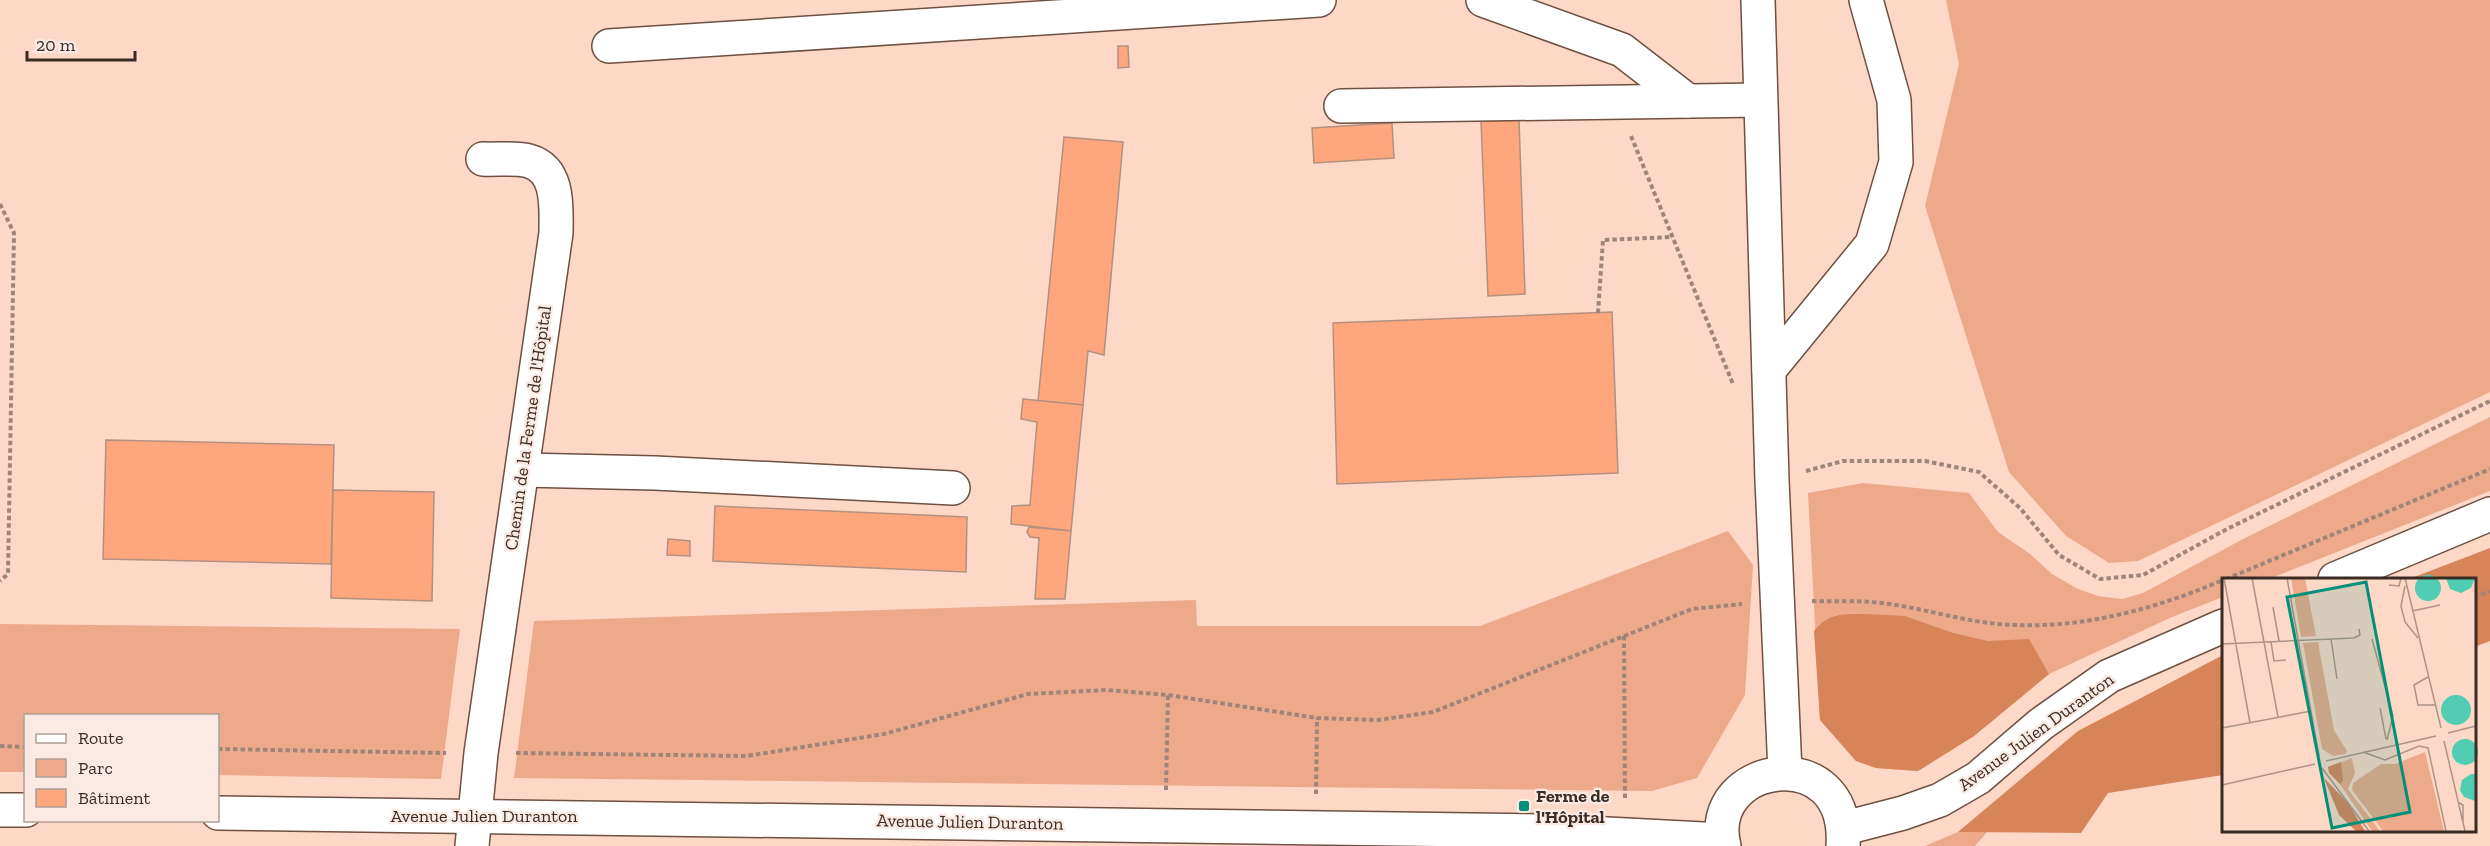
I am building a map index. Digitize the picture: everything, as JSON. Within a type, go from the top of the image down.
[{"type":"main road","points":[[609,46],[1319,0]]},
{"type":"main road","points":[[1483,0],[1622,50],[1688,101]]},
{"type":"main road","points":[[1758,0],[1772,480],[1778,600],[1779,693],[1785,772]]},
{"type":"main road","points":[[1769,370],[1872,244],[1896,162],[1894,100],[1866,0]]},
{"type":"main road","points":[[1341,106],[1760,100]]},
{"type":"main road","name":"Chemin de la Ferme de l'Hôpital","points":[[473,830],[481,753],[556,233],[556,192],[544,169],[529,161],[483,159]]},
{"type":"main road","points":[[523,470],[655,473],[953,488]]},
{"type":"main road","points":[[2337,578],[2490,514]]},
{"type":"main road","name":"Avenue Julien Duranton","points":[[1844,837],[1940,800],[1978,778],[2041,724],[2109,676],[2222,626]]},
{"type":"main road","points":[[1723,843],[1724,819],[1739,792],[1746,784],[1765,775],[1785,772],[1803,775],[1819,783],[1832,795],[1841,811],[1844,837]]},
{"type":"main road","points":[[0,810],[24,810]]},
{"type":"main road","name":"Avenue Julien Duranton","points":[[219,813],[473,830],[1165,826],[1230,836],[1315,828],[1572,832],[1723,843]]},
{"type":"path","points":[[1630,135],[1734,388]]},
{"type":"path","points":[[0,204],[14,233],[8,574],[0,581]]},
{"type":"path","points":[[1598,313],[1603,240],[1672,237]]},
{"type":"path","points":[[1772,480],[1843,461],[1924,460],[1980,472],[2020,508],[2059,555],[2100,579],[2143,575],[2227,529],[2490,401]]},
{"type":"path","points":[[2230,578],[2490,469]]},
{"type":"path","points":[[219,749],[747,756],[884,734],[1028,694],[1107,690],[1168,695],[1317,718],[1377,720],[1433,712],[1692,609],[1778,600],[1881,603],[1979,622],[2014,625],[2068,625],[2130,611],[2222,581]]},
{"type":"path","points":[[2475,597],[2490,591]]},
{"type":"path","points":[[1624,636],[1626,809]]},
{"type":"path","points":[[1165,826],[1168,695]]},
{"type":"path","points":[[1315,828],[1317,718]]},
{"type":"path","points":[[0,746],[24,747]]},
{"type":"green space","points":[[1946,0],[2490,0],[2490,392],[2138,561],[2109,563],[2066,536],[2009,472],[1925,206],[1959,64]]},
{"type":"green space","points":[[2490,417],[2490,491],[2272,578],[2222,578],[2222,597],[2172,617],[2049,674],[1974,736],[1918,771],[1876,768],[1856,761],[1820,720],[1808,493],[1863,483],[1969,493],[1998,532],[2030,554],[2052,574],[2078,589],[2098,596],[2122,599],[2143,593],[2243,539]]},
{"type":"green space","points":[[1728,531],[1753,565],[1745,695],[1697,778],[1652,791],[514,778],[534,621],[1196,600],[1197,626],[1480,626]]},
{"type":"green space","points":[[0,624],[460,629],[441,779],[219,775],[219,714],[24,714],[24,772],[0,772]]},
{"type":"green space","points":[[1958,832],[1987,832],[1975,846],[1925,846]]},
{"type":"shaded area","points":[[2490,548],[2490,641],[2475,647],[2475,578],[2412,578]]},
{"type":"shaded area","points":[[1864,614],[1905,616],[1953,633],[1988,641],[2029,639],[2049,674],[1974,736],[1918,771],[1876,768],[1856,761],[1820,720],[1814,631],[1830,618]]},
{"type":"shaded area","points":[[2222,656],[2222,775],[2108,793],[2081,833],[1958,832],[2078,731]]},
{"type":"building","points":[[1118,46],[1128,46],[1129,67],[1118,68]]},
{"type":"building","points":[[1519,120],[1525,294],[1488,296],[1481,121]]},
{"type":"building","points":[[1392,123],[1394,158],[1314,163],[1312,128]]},
{"type":"building","points":[[1064,137],[1123,142],[1104,355],[1088,351],[1083,405],[1038,401]]},
{"type":"building","points":[[1612,312],[1618,473],[1337,484],[1333,323]]},
{"type":"building","points":[[1023,399],[1083,405],[1071,531],[1011,524],[1012,506],[1030,505],[1037,422],[1021,419]]},
{"type":"building","points":[[106,440],[334,445],[331,564],[103,559]]},
{"type":"building","points":[[333,490],[434,492],[432,601],[331,598]]},
{"type":"building","points":[[715,506],[967,517],[966,572],[713,561]]},
{"type":"building","points":[[1029,527],[1071,531],[1065,599],[1035,599],[1039,538],[1030,537],[1027,532]]},
{"type":"building","points":[[668,539],[690,541],[690,556],[667,555]]},
{"type":"place","name":"Ferme de l'Hôpital","points":[[1524,806]]}]
